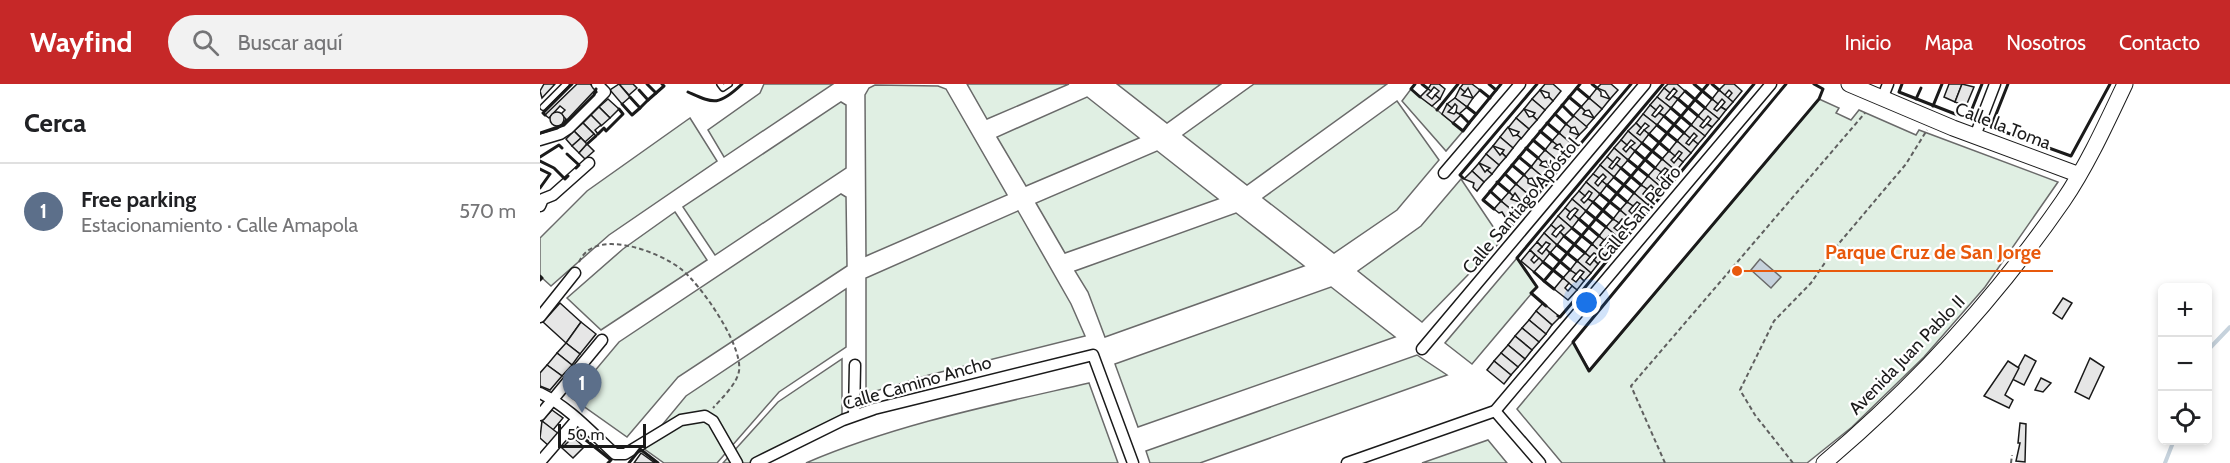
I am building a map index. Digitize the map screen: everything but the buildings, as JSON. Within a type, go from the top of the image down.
[{"type":"street","points":[[540,140],[560,134],[576,120],[604,92],[597,84]]},
{"type":"street","points":[[1444,173],[1520,84]]},
{"type":"street","name":"Calle Santiago Apóstol","points":[[1422,349],[1645,84]]},
{"type":"street","name":"Calle San Pedro","points":[[1495,411],[1770,84]]},
{"type":"street","name":"Calle la Toma","points":[[1849,84],[1935,121],[2078,174]]},
{"type":"street","points":[[1882,99],[1888,84]]},
{"type":"street","points":[[1976,136],[1995,84]]},
{"type":"street","name":"Avenida Juan Pablo II","points":[[1824,463],[1859,434],[1962,329],[2051,216],[2078,174],[2125,84]]},
{"type":"street","points":[[540,206],[543,199],[553,195],[589,163]]},
{"type":"street","points":[[540,317],[575,273]]},
{"type":"street","points":[[540,415],[602,340]]},
{"type":"street","name":"Calle Camino Ancho","points":[[756,463],[854,415],[957,387],[1094,355],[1132,463]]},
{"type":"street","points":[[854,415],[855,365]]},
{"type":"street","points":[[540,393],[553,399],[577,418],[615,454],[625,454],[681,420],[705,416],[713,421],[737,463]]},
{"type":"street","points":[[1347,463],[1495,411],[1540,463]]},
{"type":"street","points":[[540,462],[577,418]]},
{"type":"lane","points":[[543,107],[566,84]]},
{"type":"lane","points":[[720,84],[723,88],[729,84]]},
{"type":"path","points":[[1665,463],[1631,386],[1865,113]]},
{"type":"path","points":[[1794,463],[1755,415],[1740,390],[1774,321],[1811,284],[1835,248],[1906,164],[1918,142],[1935,121]]},
{"type":"path","points":[[575,273],[584,251],[597,244],[611,242],[652,255],[680,269],[702,293],[739,353],[739,374],[705,416]]},
{"type":"path","points":[[2011,463],[2012,455]]},
{"type":"green space","points":[[764,84],[833,84],[724,157],[708,130],[760,93]]},
{"type":"green space","points":[[967,84],[1069,84],[987,119]]},
{"type":"green space","points":[[1117,84],[1221,84],[1167,123]]},
{"type":"green space","points":[[1254,84],[1387,84],[1247,185],[1183,135]]},
{"type":"green space","points":[[875,85],[938,86],[946,89],[1007,195],[866,256],[865,95],[869,88]]},
{"type":"green space","points":[[1411,89],[1463,131],[1446,151],[1402,101]]},
{"type":"green space","points":[[1087,97],[1139,138],[1026,186],[997,137]]},
{"type":"green space","points":[[1819,99],[1839,108],[1836,113],[1851,120],[1859,110],[1916,135],[1919,130],[2058,182],[1985,287],[1924,357],[1852,427],[1807,463],[1562,463],[1517,409],[1573,342],[1590,371]]},
{"type":"green space","points":[[1397,101],[1439,160],[1397,210],[1334,253],[1263,198]]},
{"type":"green space","points":[[841,102],[846,105],[846,168],[715,255],[683,207]]},
{"type":"green space","points":[[690,118],[717,161],[609,235],[551,286],[540,276],[540,238],[587,191]]},
{"type":"green space","points":[[1157,151],[1218,199],[1065,253],[1036,203]]},
{"type":"green space","points":[[1461,179],[1502,240],[1422,322],[1358,271],[1421,226]]},
{"type":"green space","points":[[841,194],[846,197],[847,266],[678,377],[627,437],[572,398],[619,342]]},
{"type":"green space","points":[[1018,211],[1071,304],[1085,336],[929,375],[866,394],[866,278]]},
{"type":"green space","points":[[675,212],[707,260],[601,330],[567,298],[623,249]]},
{"type":"green space","points":[[1236,213],[1304,266],[1105,337],[1088,292],[1075,271]]},
{"type":"green space","points":[[1517,258],[1537,287],[1472,364],[1445,343]]},
{"type":"green space","points":[[1331,287],[1395,337],[1138,427],[1115,364]]},
{"type":"green space","points":[[846,289],[846,347],[779,392],[717,463],[664,463],[643,448],[686,396]]},
{"type":"green space","points":[[1417,355],[1447,375],[1200,463],[1150,463],[1146,451]]},
{"type":"green space","points":[[842,359],[842,418],[750,463],[723,463],[778,402]]},
{"type":"green space","points":[[1089,383],[1118,463],[806,463],[910,426]]},
{"type":"green space","points":[[1488,440],[1507,463],[1422,463]]},
{"type":"shaded area","points":[[1760,259],[1781,277],[1771,288],[1751,270]]},
{"type":"waterway","points":[[2212,346],[2230,327]]},
{"type":"waterway","points":[[2165,463],[2172,445]]},
{"type":"wall","points":[[545,115],[543,113],[572,84]]},
{"type":"wall","points":[[647,84],[656,93],[648,100]]},
{"type":"wall","points":[[656,93],[664,86],[662,84]]},
{"type":"wall","points":[[688,92],[715,101],[721,100],[742,84]]},
{"type":"wall","points":[[1415,84],[1411,89],[1420,97]]},
{"type":"wall","points":[[1422,84],[1427,88]]},
{"type":"wall","points":[[1437,110],[1458,84]]},
{"type":"wall","points":[[1489,84],[1496,90]]},
{"type":"wall","points":[[1469,123],[1501,84]]},
{"type":"wall","points":[[1463,178],[1460,175],[1537,84]]},
{"type":"wall","points":[[1494,209],[1483,200],[1580,84]]},
{"type":"wall","points":[[1592,84],[1597,88]]},
{"type":"wall","points":[[1508,222],[1512,225],[1631,84]]},
{"type":"wall","points":[[1546,306],[1531,293],[1537,287],[1517,258],[1663,84]]},
{"type":"wall","points":[[1694,84],[1712,99]]},
{"type":"wall","points":[[1554,289],[1544,281],[1708,84]]},
{"type":"wall","points":[[1712,84],[1719,90]]},
{"type":"wall","points":[[1558,316],[1560,317],[1572,303],[1754,84]]},
{"type":"wall","points":[[1786,84],[1573,342],[1589,371],[1819,99],[1823,89],[1814,84]]},
{"type":"wall","points":[[1902,84],[1899,92],[1968,119],[1982,84]]},
{"type":"wall","points":[[1933,106],[1942,84]]},
{"type":"wall","points":[[2008,84],[1991,127],[2071,156],[2110,84]]},
{"type":"wall","points":[[1577,88],[1589,98]]},
{"type":"wall","points":[[1916,99],[1921,88]]},
{"type":"wall","points":[[540,133],[564,125],[594,95],[596,89]]},
{"type":"wall","points":[[639,90],[648,100],[640,108]]},
{"type":"wall","points":[[1480,90],[1490,98]]},
{"type":"wall","points":[[1685,91],[1705,108]]},
{"type":"wall","points":[[622,104],[632,115],[640,108],[630,97]]},
{"type":"wall","points":[[1569,97],[1581,107]]},
{"type":"wall","points":[[1678,99],[1698,116]]},
{"type":"wall","points":[[1562,105],[1573,116]]},
{"type":"wall","points":[[1467,107],[1476,114]]},
{"type":"wall","points":[[1671,108],[1691,125]]},
{"type":"wall","points":[[598,134],[604,128],[606,131],[623,114],[619,109]]},
{"type":"wall","points":[[1555,114],[1566,124]]},
{"type":"wall","points":[[1453,123],[1463,131],[1469,123],[1461,115]]},
{"type":"wall","points":[[1664,116],[1684,133]]},
{"type":"wall","points":[[1547,123],[1559,133]]},
{"type":"wall","points":[[1657,125],[1677,141]]},
{"type":"wall","points":[[1540,131],[1552,141]]},
{"type":"wall","points":[[1649,134],[1669,151]]},
{"type":"wall","points":[[587,144],[596,136]]},
{"type":"wall","points":[[1533,140],[1545,150]]},
{"type":"wall","points":[[1642,143],[1662,159]]},
{"type":"wall","points":[[540,157],[559,145],[562,148]]},
{"type":"wall","points":[[1526,148],[1538,158]]},
{"type":"wall","points":[[1635,151],[1655,168]]},
{"type":"wall","points":[[567,154],[579,165],[576,168]]},
{"type":"wall","points":[[1519,157],[1531,167]]},
{"type":"wall","points":[[1628,160],[1648,176]]},
{"type":"wall","points":[[540,161],[554,168],[565,179],[568,176]]},
{"type":"wall","points":[[1512,165],[1524,175]]},
{"type":"wall","points":[[1621,168],[1641,185]]},
{"type":"wall","points":[[540,169],[550,174],[540,188]]},
{"type":"wall","points":[[1505,174],[1516,184]]},
{"type":"wall","points":[[1614,177],[1634,193]]},
{"type":"wall","points":[[1497,182],[1509,192]]},
{"type":"wall","points":[[1607,185],[1627,202]]},
{"type":"wall","points":[[1490,191],[1501,201]]},
{"type":"wall","points":[[1600,194],[1620,210]]},
{"type":"wall","points":[[1593,202],[1613,219]]},
{"type":"wall","points":[[1586,211],[1606,227]]},
{"type":"wall","points":[[1579,219],[1599,236]]},
{"type":"wall","points":[[1572,228],[1592,244]]},
{"type":"wall","points":[[1564,236],[1585,253]]},
{"type":"wall","points":[[1557,245],[1577,261]]},
{"type":"wall","points":[[1550,253],[1570,270]]},
{"type":"wall","points":[[1543,262],[1563,278]]},
{"type":"wall","points":[[1534,272],[1544,281]]},
{"type":"wall","points":[[540,276],[542,278],[540,280]]},
{"type":"wall","points":[[572,429],[611,460],[608,463]]},
{"type":"wall","points":[[629,463],[640,449],[658,463]]},
{"type":"place","name":"Parque Cruz de San Jorge","points":[[1737,271]]},
{"type":"place","name":"Free parking","points":[[582,413]]}]
